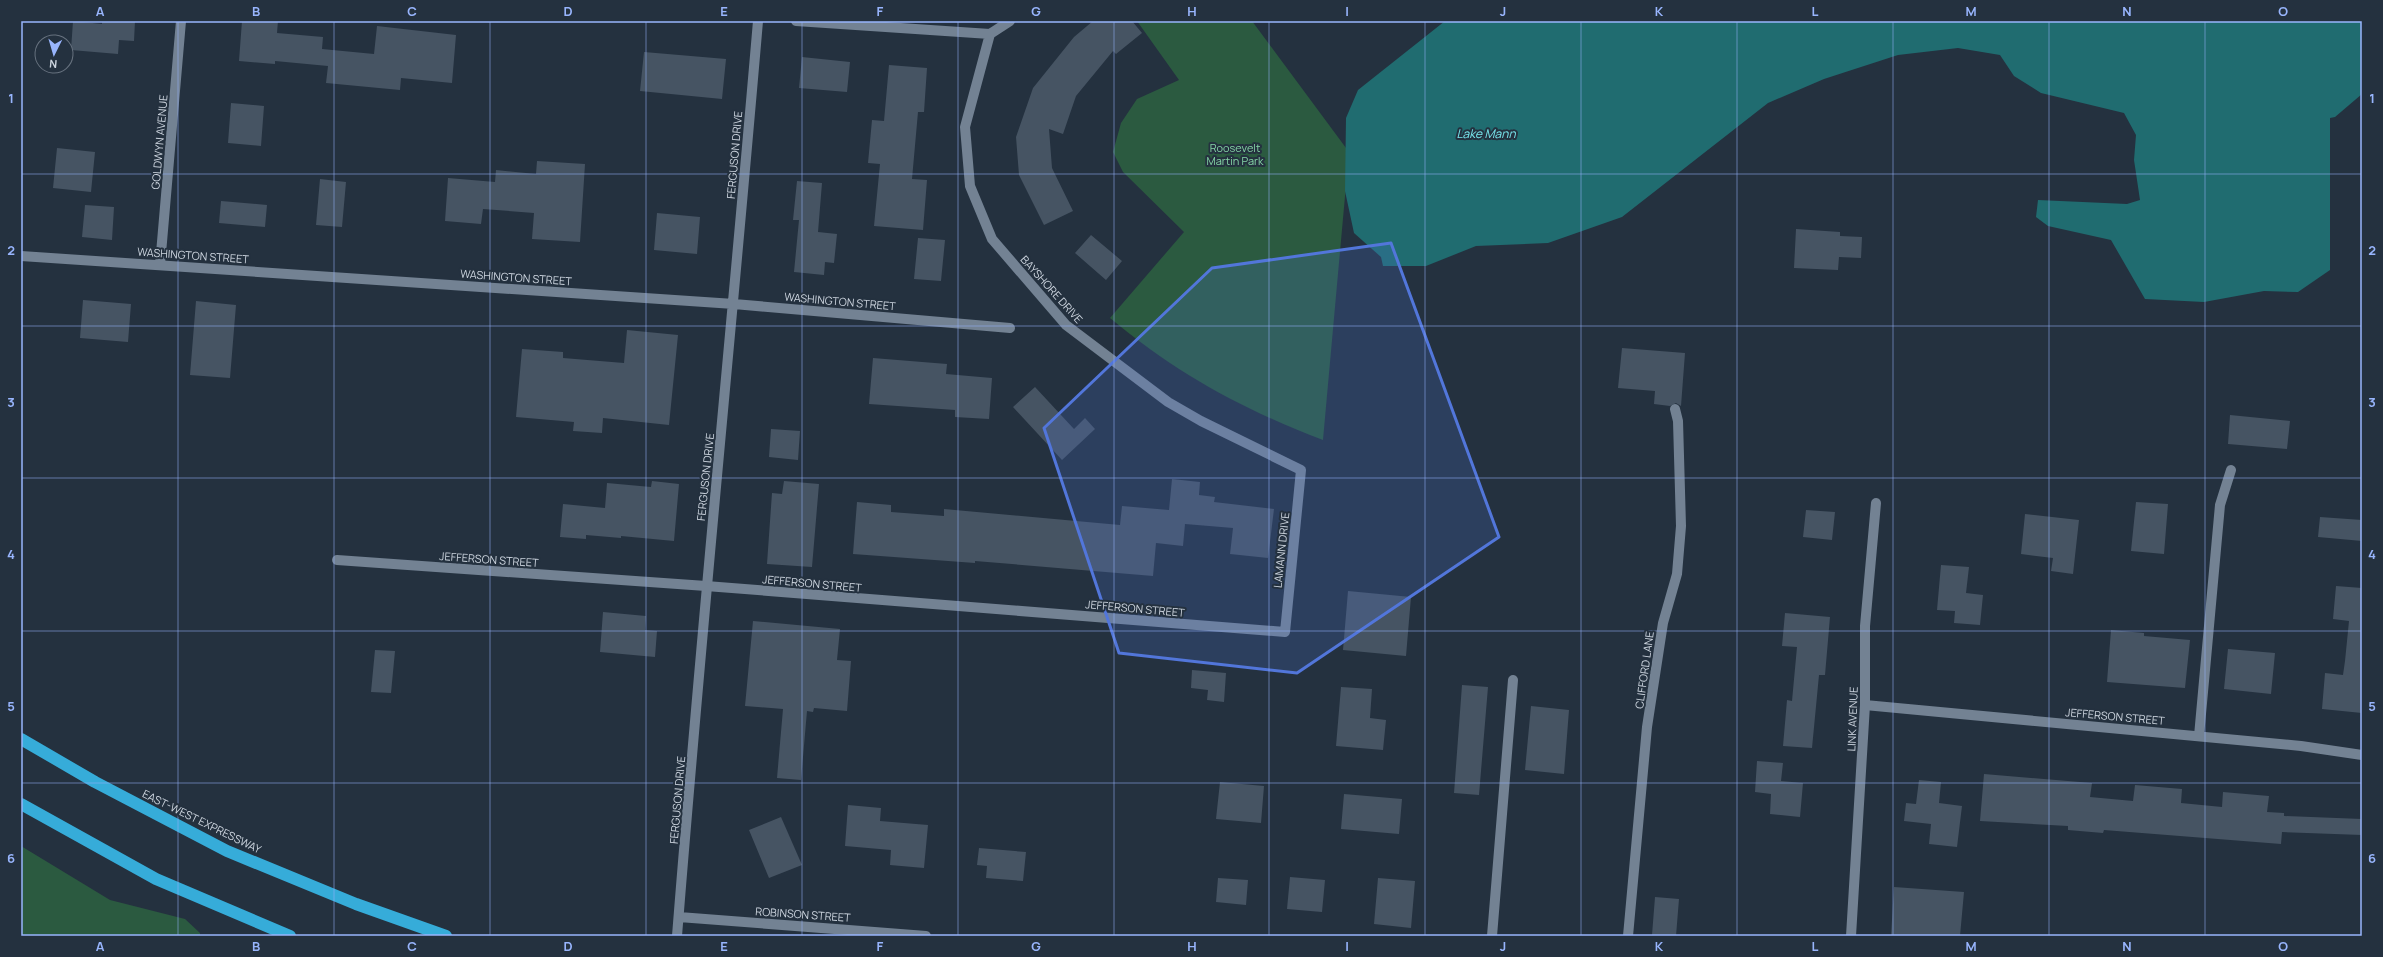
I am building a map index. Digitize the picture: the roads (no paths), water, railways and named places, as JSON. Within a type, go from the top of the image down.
[{"type":"highway","name":"EAST-WEST EXPRESSWAY","points":[[21,739],[95,782],[227,851],[356,904],[446,936]]},
{"type":"highway","points":[[21,804],[156,879],[290,936]]},
{"type":"street","name":"GOLDWYN AVENUE","points":[[160,265],[181,21]]},
{"type":"street","name":"FERGUSON DRIVE","points":[[678,936],[706,586],[734,304],[758,21]]},
{"type":"street","points":[[796,21],[990,34],[1010,21]]},
{"type":"street","name":"BAYSHORE DRIVE","points":[[990,34],[964,127],[970,186],[992,239],[1066,325],[1168,402],[1201,422],[1301,470]]},
{"type":"street","name":"WASHINGTON STREET","points":[[21,256],[734,304],[1010,328]]},
{"type":"street","name":"CLIFFORD LANE","points":[[1628,936],[1647,727],[1663,623],[1677,574],[1681,526],[1678,421],[1675,409]]},
{"type":"street","name":"LAMANN DRIVE","points":[[1285,632],[1301,470]]},
{"type":"street","points":[[2199,736],[2220,505],[2231,470]]},
{"type":"street","name":"LINK AVENUE","points":[[1851,936],[1866,705],[1866,626],[1876,503]]},
{"type":"street","name":"JEFFERSON STREET","points":[[337,560],[706,586],[1285,632]]},
{"type":"street","points":[[1492,936],[1513,680]]},
{"type":"street","name":"JEFFERSON STREET","points":[[1866,705],[2301,746],[2362,755]]},
{"type":"street","name":"ROBINSON STREET","points":[[679,917],[926,936]]},
{"type":"water","name":"Lake Mann","points":[[1445,21],[2362,21],[2362,94],[2335,117],[2330,118],[2330,270],[2298,292],[2264,291],[2204,302],[2145,299],[2111,240],[2048,226],[2036,217],[2038,200],[2127,204],[2140,200],[2134,160],[2136,135],[2124,113],[2041,93],[2014,76],[2000,55],[1958,48],[1898,55],[1824,79],[1768,103],[1622,217],[1548,243],[1476,246],[1426,266],[1383,266],[1381,257],[1354,233],[1345,191],[1346,118],[1358,90]]},
{"type":"park label","name":"Roosevelt Martin Park","points":[[1235,153]]}]
